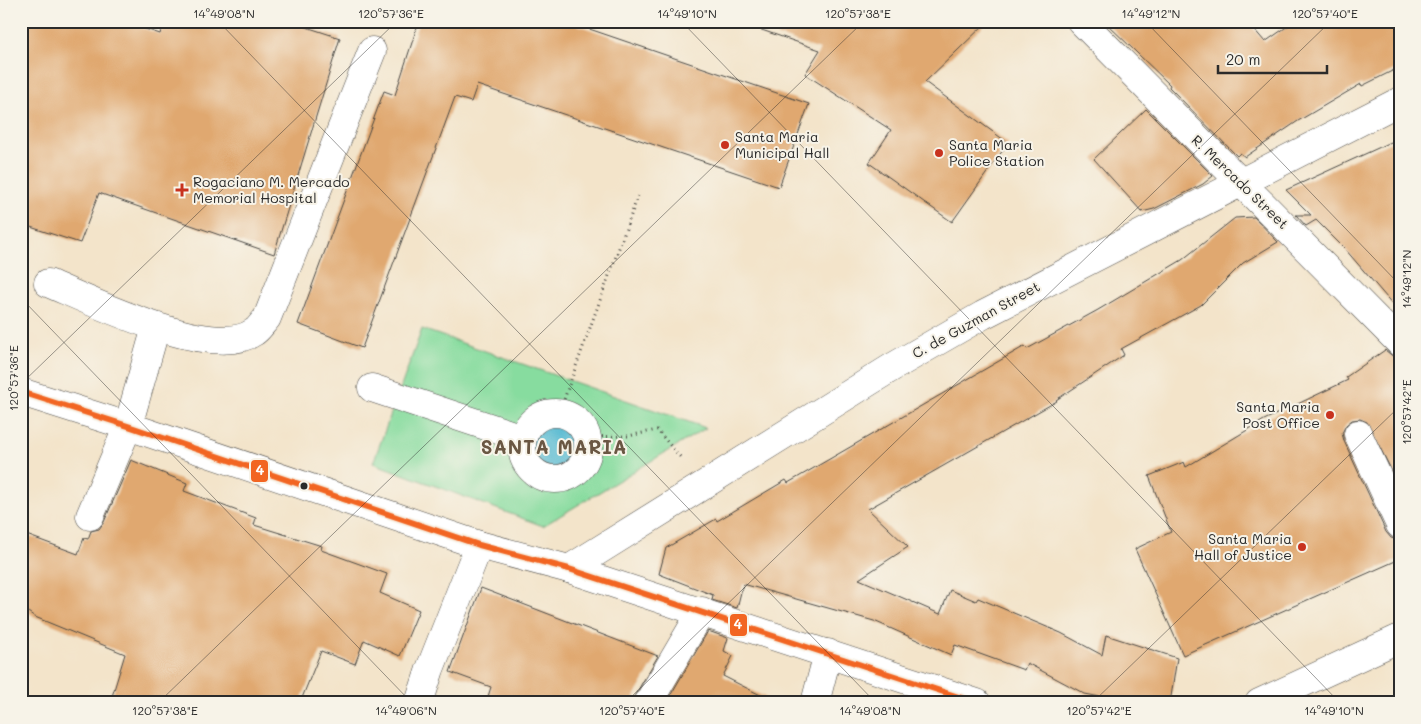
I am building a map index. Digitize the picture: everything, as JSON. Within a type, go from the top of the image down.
[{"type":"main road","name":"R. Mercado Street","points":[[1081,21],[1202,145],[1242,181],[1400,343]]},
{"type":"main road","points":[[48,284],[156,327],[203,338],[236,339],[255,332],[266,318],[372,51]]},
{"type":"main road","name":"C. de Guzman Street","points":[[569,569],[890,368],[983,314],[1400,100]]},
{"type":"main road","points":[[90,516],[128,426],[156,327]]},
{"type":"main road","points":[[372,388],[522,438]]},
{"type":"main road","points":[[21,392],[128,426],[479,545],[569,569],[702,611],[977,703]]},
{"type":"main road","points":[[547,413],[571,416],[581,424],[587,437],[588,451],[584,465],[573,475],[560,480],[547,479],[535,474],[526,464],[521,452],[522,438],[527,427],[535,418],[547,413]]},
{"type":"main road","points":[[1358,434],[1400,525]]},
{"type":"main road","points":[[419,703],[430,669],[479,545]]},
{"type":"main road","points":[[648,703],[702,611]]},
{"type":"main road","points":[[1259,703],[1400,638]]},
{"type":"main road","points":[[815,703],[828,653]]},
{"type":"path","points":[[559,413],[639,193]]},
{"type":"path","points":[[587,437],[628,436],[658,430],[704,485]]},
{"type":"green space","points":[[422,329],[706,428],[543,526],[373,463]]},
{"type":"water","points":[[549,425],[557,425],[569,431],[575,447],[569,463],[557,469],[549,469],[537,463],[531,451],[531,443],[537,431]]},
{"type":"building","points":[[21,21],[122,21],[160,34],[164,21],[288,21],[340,38],[274,254],[99,193],[80,243],[21,224]]},
{"type":"building","points":[[419,21],[566,21],[809,104],[779,187],[477,85],[471,102],[455,97],[362,348],[298,324],[384,91],[395,95]]},
{"type":"building","points":[[751,21],[988,21],[925,82],[1008,143],[952,222],[869,163],[891,130],[805,74],[820,50],[750,26]]},
{"type":"building","points":[[1104,21],[1247,21],[1265,42],[1295,21],[1400,21],[1400,67],[1362,86],[1361,84],[1298,121],[1245,157],[1240,153],[1237,156],[1169,87],[1170,85]]},
{"type":"building","points":[[1146,109],[1213,176],[1203,184],[1154,209],[1142,212],[1094,159]]},
{"type":"building","points":[[1400,138],[1400,313],[1345,249],[1316,220],[1306,226],[1296,215],[1311,215],[1286,190]]},
{"type":"building","points":[[1254,217],[1278,242],[1243,263],[1201,305],[1121,349],[1124,355],[1057,401],[868,509],[908,547],[859,579],[940,614],[950,590],[976,601],[978,598],[1061,633],[1102,655],[1106,635],[1177,658],[1170,703],[1131,703],[1085,694],[1027,663],[1024,670],[955,645],[951,655],[874,621],[743,584],[737,608],[712,600],[713,595],[659,574],[666,548],[716,519],[717,521],[786,480],[788,483],[1025,346],[1027,349],[1098,310],[1182,260],[1235,218]]},
{"type":"building","points":[[1385,350],[1395,358],[1400,358],[1400,487],[1367,422],[1360,419],[1352,420],[1346,425],[1342,433],[1386,532],[1391,538],[1400,540],[1400,559],[1183,655],[1135,549],[1171,532],[1149,476],[1184,462],[1186,467],[1264,420],[1348,380],[1346,377]]},
{"type":"building","points":[[131,460],[187,483],[184,491],[256,518],[254,525],[322,546],[321,550],[387,574],[380,593],[419,610],[400,656],[364,640],[355,664],[321,651],[300,703],[110,703],[125,654],[35,617],[21,607],[21,533],[78,554],[84,538],[88,539],[91,531],[99,529],[104,522]]},
{"type":"building","points":[[481,588],[658,656],[632,703],[486,703],[491,687],[450,672]]},
{"type":"building","points":[[708,631],[728,638],[724,651],[733,656],[723,676],[776,703],[666,703]]},
{"type":"transit line","name":"4","points":[[21,392],[128,426],[479,545],[569,569],[977,703]]},
{"type":"place","name":"Santa Maria Municipal Hall","points":[[725,145]]},
{"type":"place","name":"Santa Maria Police Station","points":[[939,153]]},
{"type":"place","name":"Rogaciano M. Mercado Memorial Hospital","points":[[182,190]]},
{"type":"place","name":"Santa Maria Post Office","points":[[1330,415]]},
{"type":"place","name":"Santa Maria Hall of Justice","points":[[1302,547]]},
{"type":"district","name":"SANTA MARIA","points":[[554,447]]}]
